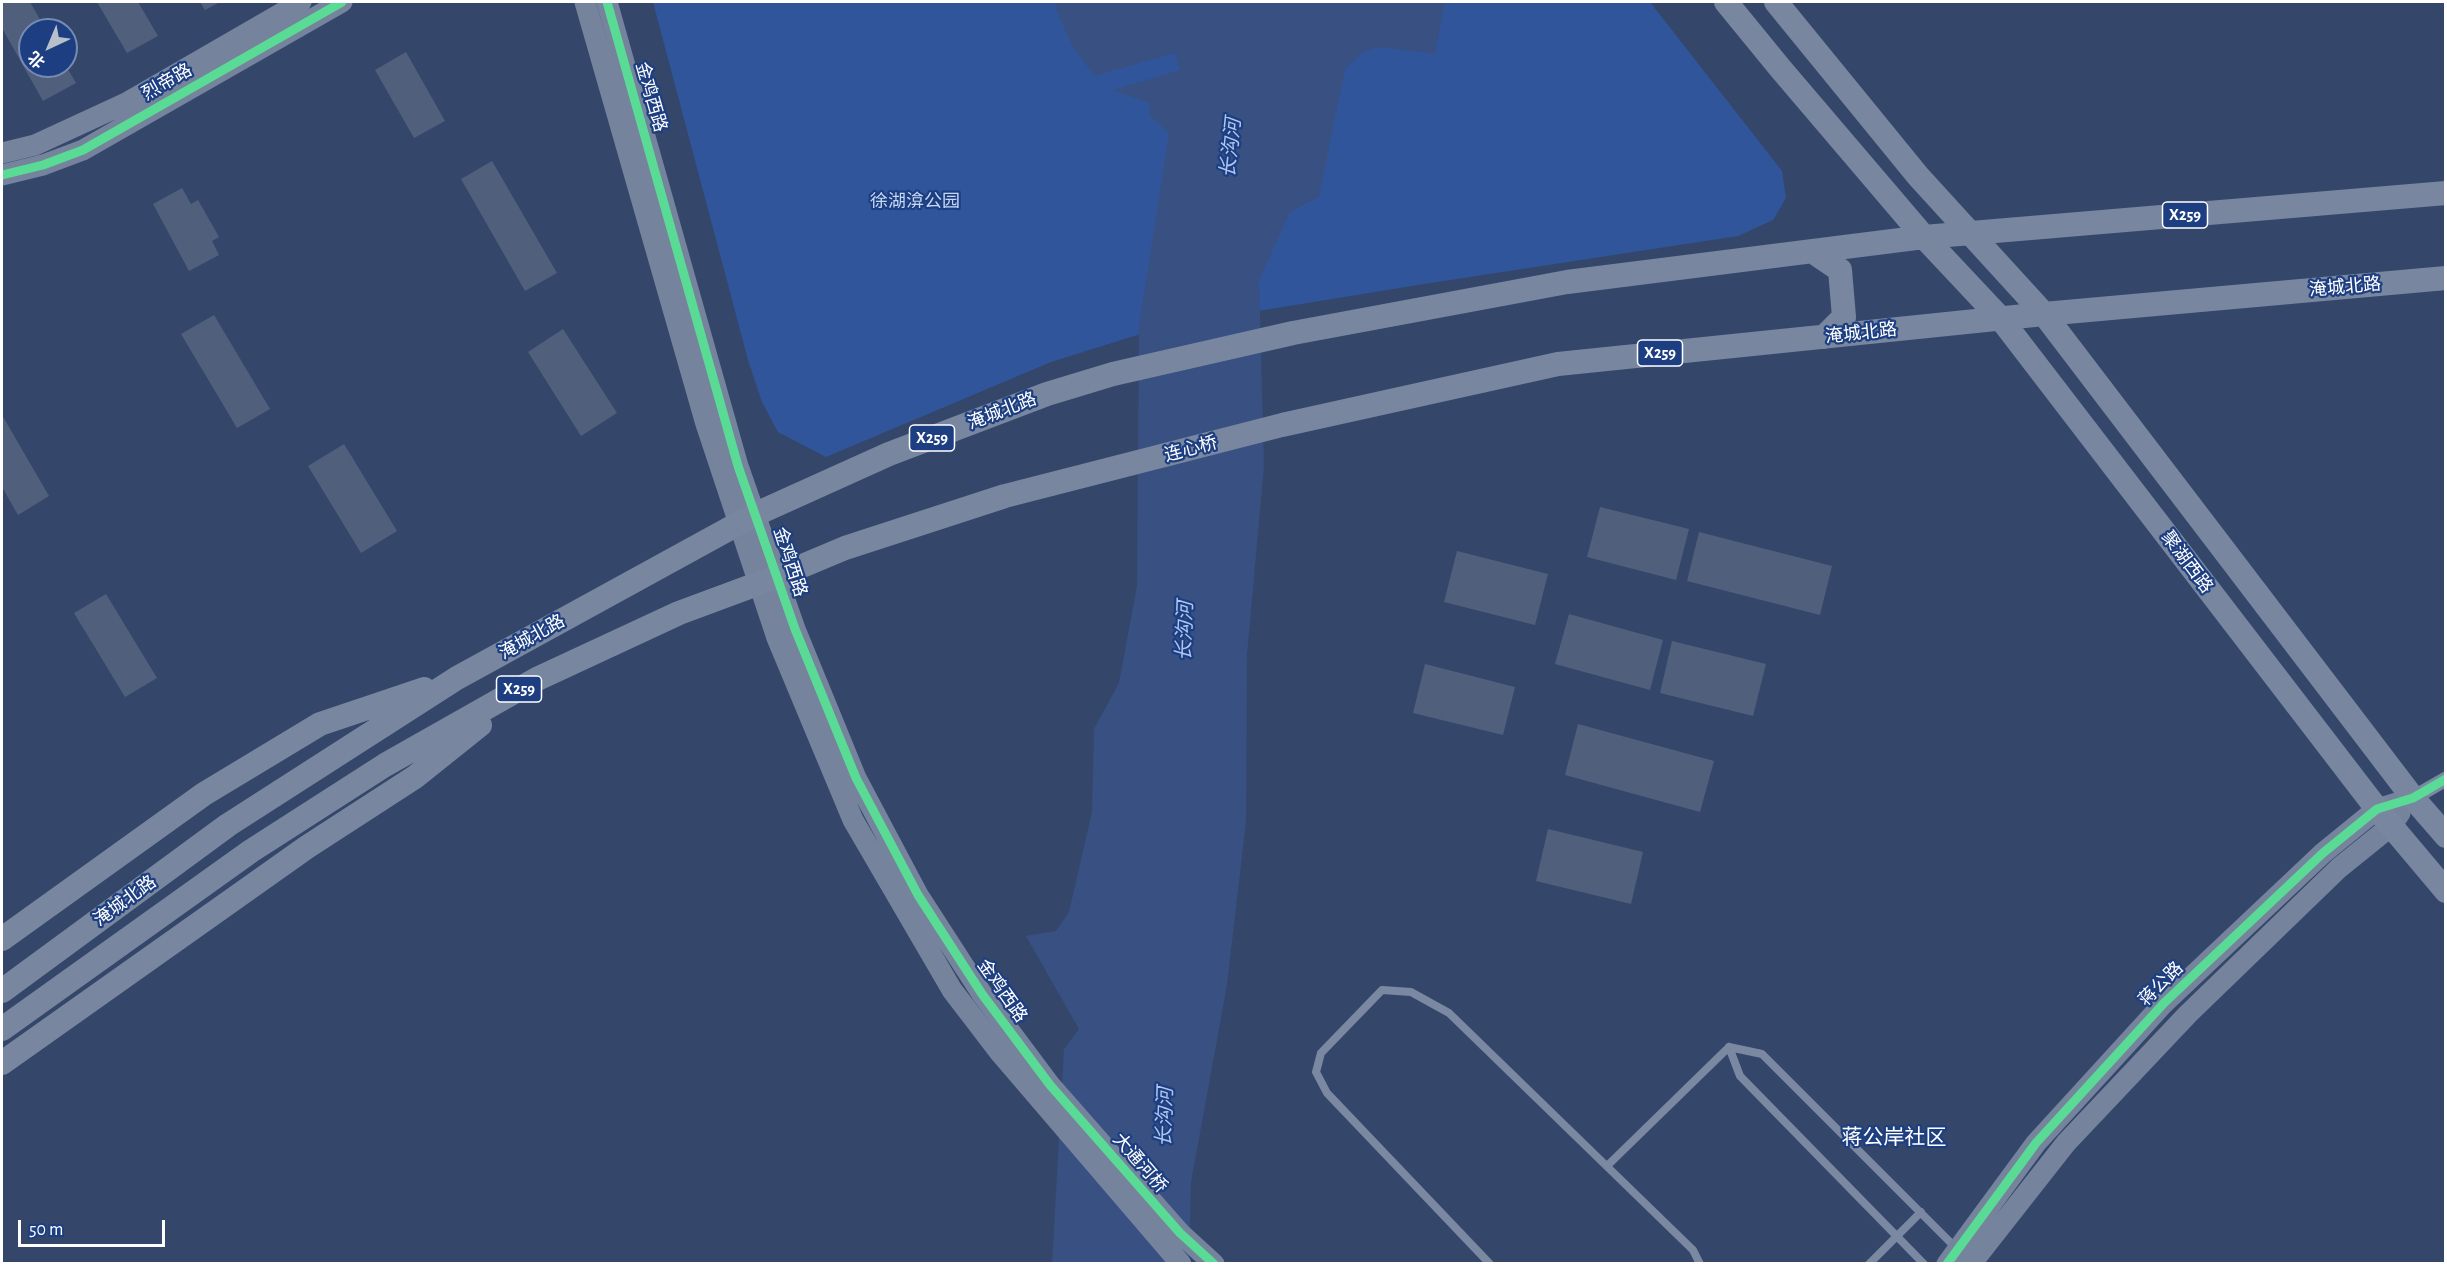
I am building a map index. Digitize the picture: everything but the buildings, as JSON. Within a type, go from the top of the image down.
[{"type":"main road","name":"聚湖西路","points":[[1726,2],[1924,237],[2001,319],[2384,818],[2445,891]]},
{"type":"main road","name":"聚湖西路","points":[[1776,2],[1918,176],[2044,314],[2445,837]]},
{"type":"main road","name":"X259","points":[[1812,251],[1970,232],[2445,193]]},
{"type":"main road","name":"淹城北路","points":[[2,991],[228,825],[458,678],[748,518],[889,454],[1047,394],[1113,374],[1293,333],[1567,282],[1812,251]]},
{"type":"main road","points":[[1812,251],[1840,270],[1844,317],[1824,337]]},
{"type":"main road","name":"淹城北路","points":[[1282,425],[1557,364],[2044,314],[2445,278]]},
{"type":"main road","name":"连心桥","points":[[1099,473],[1282,425]]},
{"type":"main road","name":"淹城北路","points":[[2,1029],[251,851],[385,765],[537,679],[679,613],[845,548],[994,500],[1099,473]]},
{"type":"main road","points":[[2,939],[204,794],[320,724],[458,678]]},
{"type":"main road","points":[[2,1063],[307,847],[415,777],[537,679]]},
{"type":"street","name":"烈帝路","points":[[2,153],[35,145],[126,103],[301,2]]},
{"type":"street","name":"烈帝路","points":[[2,175],[43,165],[83,150],[342,2]]},
{"type":"street","name":"金鸡西路","points":[[585,2],[706,424],[748,518],[768,580],[777,638],[853,820],[952,990],[1001,1054],[1049,1109]]},
{"type":"street","name":"金鸡西路","points":[[607,2],[738,466],[748,518]]},
{"type":"street","name":"金鸡西路","points":[[768,580],[795,629],[855,778],[918,895],[982,994],[1050,1085]]},
{"type":"street","name":"蒋公路","points":[[1959,1260],[2036,1143],[2164,1003],[2323,853],[2445,779]]},
{"type":"street","name":"大通河桥","points":[[1050,1085],[1180,1233],[1211,1262]]},
{"type":"street","name":"大通河桥","points":[[1049,1109],[1180,1263]]},
{"type":"lane","points":[[1490,1263],[1327,1093],[1316,1072],[1321,1053],[1382,990],[1411,992],[1449,1013],[1693,1250],[1700,1263]]},
{"type":"lane","points":[[1729,1047],[1762,1054],[1921,1212],[1959,1260]]},
{"type":"lane","points":[[1607,1166],[1729,1047]]},
{"type":"lane","points":[[1729,1047],[1740,1076],[1924,1263]]},
{"type":"lane","points":[[1869,1263],[1921,1212]]},
{"type":"green space","name":"徐湖渰公园","points":[[653,2],[1650,2],[1782,171],[1786,198],[1773,220],[1738,236],[1166,326],[1051,362],[826,457],[778,432],[762,402],[748,360]]},
{"type":"water","name":"长沟河","points":[[1056,2],[1445,2],[1435,54],[1378,47],[1363,52],[1345,69],[1319,197],[1290,212],[1259,280],[1264,466],[1247,655],[1246,821],[1227,985],[1191,1182],[1189,1263],[1052,1263],[1064,1049],[1079,1029],[1026,936],[1056,931],[1069,912],[1092,812],[1094,729],[1119,683],[1137,586],[1139,326],[1169,133],[1150,116],[1149,103],[1113,90],[1180,70],[1175,53],[1094,76],[1072,45],[1056,9]]},
{"type":"cycle path","points":[[2,175],[43,165],[83,150],[342,2]]},
{"type":"cycle path","points":[[607,2],[738,466],[795,629],[856,778],[918,895],[982,994],[1050,1085],[1180,1233],[1214,1264]]},
{"type":"cycle path","points":[[1947,1264],[2036,1143],[2164,1003],[2323,853],[2377,809],[2413,798],[2446,779]]},
{"type":"district","name":"蒋公岸社区","points":[[1894,1138]]}]
